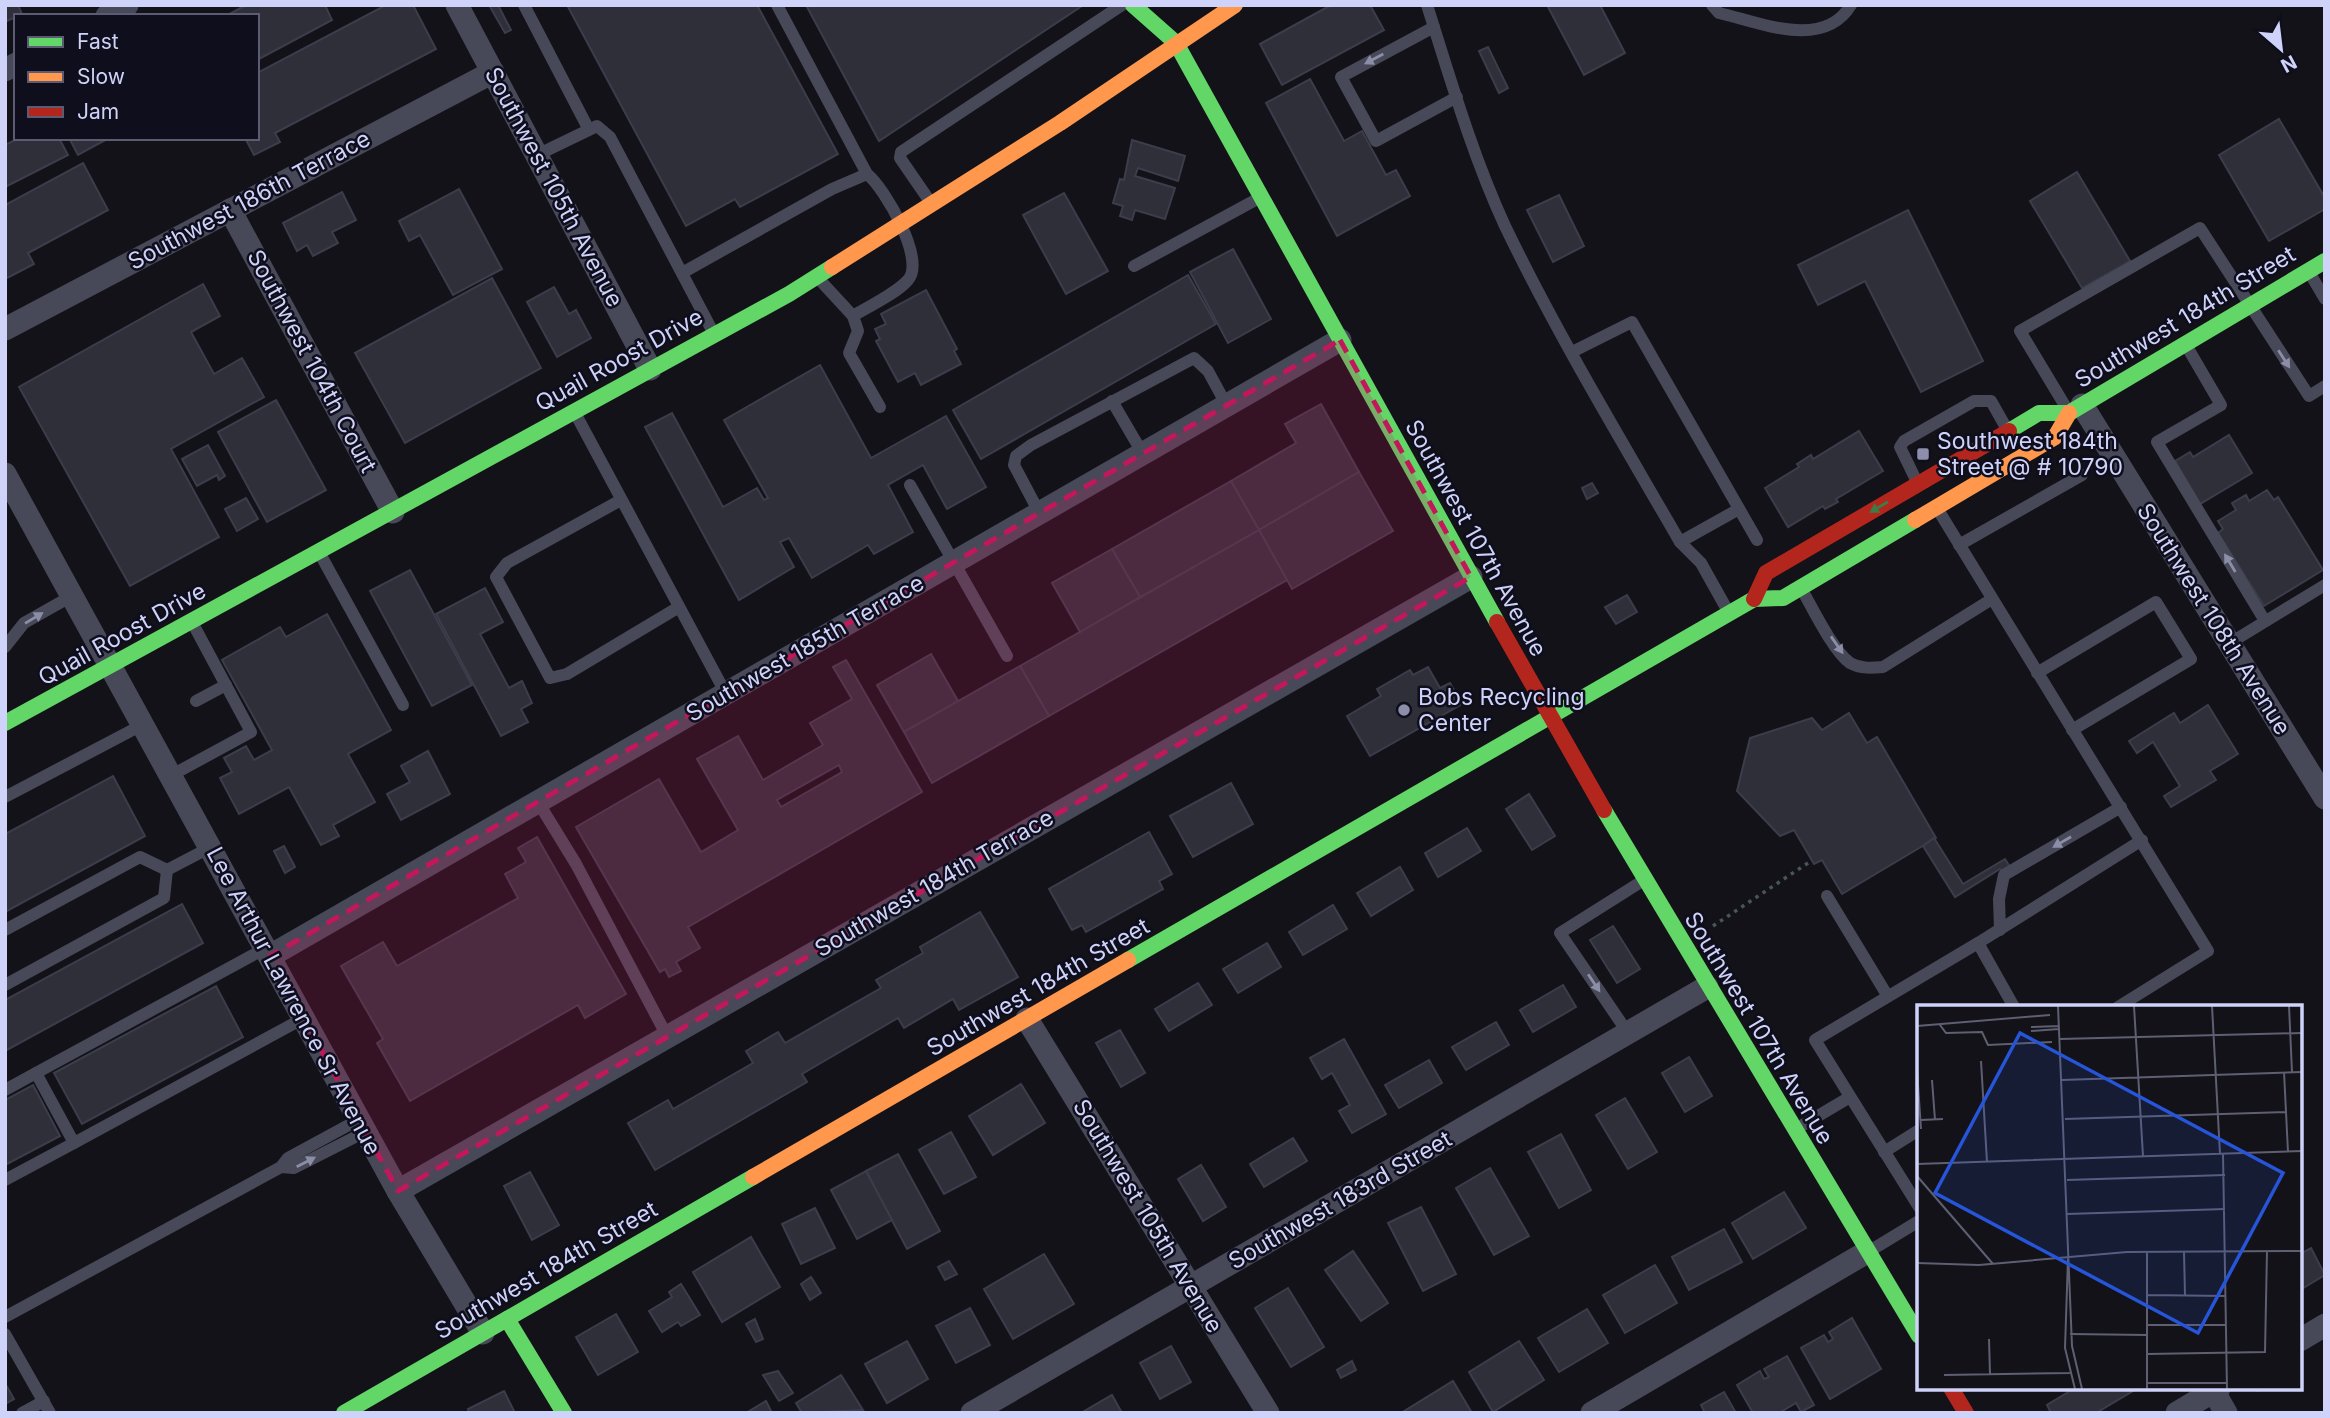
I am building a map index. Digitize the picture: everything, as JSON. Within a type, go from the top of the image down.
[{"type":"main road","name":"Southwest 107th Avenue","points":[[1133,5],[1176,43],[1549,718],[1707,987],[1917,1333]]},
{"type":"main road","name":"Quail Roost Drive","points":[[5,723],[816,277],[1060,123],[1235,5]]},
{"type":"main road","name":"Southwest 107th Avenue","points":[[1172,18],[1176,43]]},
{"type":"main road","name":"Southwest 184th Street","points":[[344,1413],[1729,613],[1754,599],[1783,598],[1801,588],[2055,437],[2075,409],[2325,261]]},
{"type":"main road","name":"Southwest 184th Street","points":[[1754,599],[1766,573],[2039,413],[2075,409]]},
{"type":"main road","points":[[507,1319],[564,1413]]},
{"type":"main road","points":[[1952,1390],[1966,1413]]},
{"type":"street","points":[[111,14],[127,5]]},
{"type":"street","name":"Southwest 105th Avenue","points":[[457,5],[650,369]]},
{"type":"street","name":"Southwest 186th Terrace","points":[[5,329],[494,72]]},
{"type":"street","name":"Southwest 104th Court","points":[[230,210],[393,512]]},
{"type":"street","name":"Southwest 185th Terrace","points":[[268,952],[538,802],[1340,340]]},
{"type":"street","name":"Southwest 108th Avenue","points":[[2075,409],[2230,643],[2325,798]]},
{"type":"street","name":"Lee Arthur Lawrence Sr Avenue","points":[[5,474],[70,597],[211,847],[398,1191],[483,1333]]},
{"type":"street","name":"Southwest 184th Terrace","points":[[398,1191],[1471,577]]},
{"type":"street","name":"Southwest 183rd Street","points":[[972,1413],[1707,987]]},
{"type":"street","name":"Southwest 105th Avenue","points":[[1027,1019],[1268,1413]]},
{"type":"street","points":[[1592,1413],[1867,1252]]},
{"type":"street","points":[[2302,1339],[2325,1325]]},
{"type":"street","points":[[2177,1413],[2216,1390],[2226,1413]]},
{"type":"lane","points":[[524,5],[588,128]]},
{"type":"lane","points":[[777,5],[867,174],[876,181],[900,224],[914,263],[909,279],[853,316]]},
{"type":"lane","points":[[932,204],[900,158],[901,152],[1122,5]]},
{"type":"lane","points":[[1427,5],[1457,97],[1504,224],[1572,352],[1680,542],[1701,563],[1729,613]]},
{"type":"lane","points":[[1712,5],[1719,13],[1800,32],[1821,28],[1846,13],[1851,5]]},
{"type":"lane","points":[[1434,26],[1341,77],[1376,141],[1457,97]]},
{"type":"lane","points":[[537,155],[588,128],[597,126],[610,136],[714,334]]},
{"type":"lane","points":[[682,273],[832,189],[867,174]]},
{"type":"lane","points":[[1133,266],[1261,196]]},
{"type":"lane","points":[[2075,409],[2020,331],[2200,228],[2309,396],[2325,386]]},
{"type":"lane","points":[[2308,271],[2325,299]]},
{"type":"lane","points":[[816,277],[853,316],[858,331],[849,353],[880,407]]},
{"type":"lane","points":[[1572,352],[1632,322],[1757,540]]},
{"type":"lane","points":[[2185,344],[2221,405],[2157,442],[2265,621]]},
{"type":"lane","points":[[1040,514],[1014,465],[1016,456],[1194,358],[1208,371],[1227,406]]},
{"type":"lane","points":[[1919,484],[1902,455],[1900,447],[1904,441],[1974,401],[1984,399],[1991,401],[2008,431]]},
{"type":"lane","points":[[1112,401],[1143,454]]},
{"type":"lane","points":[[573,411],[725,692]]},
{"type":"lane","points":[[1959,545],[2082,475]]},
{"type":"lane","points":[[909,485],[1007,656]]},
{"type":"lane","points":[[621,500],[507,564],[496,577],[550,678],[567,674],[679,607]]},
{"type":"lane","points":[[1937,507],[2208,951],[2121,1005]]},
{"type":"lane","points":[[1680,542],[1739,509]]},
{"type":"lane","points":[[319,552],[403,705]]},
{"type":"lane","points":[[2230,643],[2325,584]]},
{"type":"lane","points":[[1801,588],[1838,649],[1850,662],[1866,668],[1883,667],[1992,599]]},
{"type":"lane","points":[[5,647],[24,623],[70,597]]},
{"type":"lane","points":[[2037,673],[2156,602],[2191,659],[2073,730]]},
{"type":"lane","points":[[170,776],[251,732],[192,622]]},
{"type":"lane","points":[[196,701],[226,685]]},
{"type":"lane","points":[[5,797],[142,725]]},
{"type":"lane","points":[[538,802],[576,864],[667,1036]]},
{"type":"lane","points":[[2000,929],[1998,899],[2004,875],[2121,807]]},
{"type":"lane","points":[[1917,1204],[1815,1040],[1978,943],[2141,840]]},
{"type":"lane","points":[[167,870],[211,847]]},
{"type":"lane","points":[[5,930],[140,857],[167,870]]},
{"type":"lane","points":[[5,985],[164,898],[167,870]]},
{"type":"lane","points":[[1628,1033],[1560,933],[1644,879]]},
{"type":"lane","points":[[1827,896],[1887,995]]},
{"type":"lane","points":[[1978,943],[2013,1005]]},
{"type":"lane","points":[[5,1090],[268,952]]},
{"type":"lane","points":[[5,1180],[304,1018]]},
{"type":"lane","points":[[36,1073],[74,1143]]},
{"type":"lane","points":[[1794,1130],[1850,1097]]},
{"type":"lane","points":[[5,1317],[281,1167],[294,1168],[362,1126]]},
{"type":"lane","points":[[1884,1152],[1917,1131]]},
{"type":"lane","points":[[1867,1252],[1917,1222]]},
{"type":"lane","points":[[5,1334],[47,1407],[22,1413]]},
{"type":"path","points":[[1713,926],[1811,861]]},
{"type":"path","points":[[2258,1390],[2261,1395]]},
{"type":"highlighted area","points":[[1340,340],[1471,577],[398,1191],[270,956]]},
{"type":"building","points":[[5,5],[18,5],[22,14],[14,14],[14,18],[5,22]]},
{"type":"building","points":[[246,5],[325,5],[332,20],[259,59],[259,14],[230,14]]},
{"type":"building","points":[[386,5],[413,5],[436,49],[275,133],[280,142],[254,155],[246,140],[259,140],[259,72]]},
{"type":"building","points":[[489,5],[498,5],[511,30],[505,33]]},
{"type":"building","points":[[567,5],[757,5],[838,154],[740,207],[735,199],[686,226]]},
{"type":"building","points":[[806,5],[1082,5],[1082,6],[879,141]]},
{"type":"building","points":[[1331,5],[1370,5],[1384,30],[1282,85],[1260,44]]},
{"type":"building","points":[[1547,5],[1600,5],[1625,53],[1584,75]]},
{"type":"building","points":[[1488,47],[1508,88],[1499,93],[1479,51]]},
{"type":"building","points":[[1310,79],[1344,141],[1362,131],[1386,175],[1396,170],[1410,196],[1337,236],[1266,103]]},
{"type":"building","points":[[2279,119],[2325,198],[2325,209],[2269,241],[2219,155]]},
{"type":"building","points":[[15,140],[60,140],[68,155],[5,187],[5,145]]},
{"type":"building","points":[[70,140],[105,140],[78,155]]},
{"type":"building","points":[[1132,140],[1185,156],[1178,181],[1138,168],[1135,176],[1175,188],[1165,219],[1135,210],[1132,220],[1120,216],[1123,206],[1113,203],[1120,179],[1124,180]]},
{"type":"building","points":[[83,163],[108,210],[28,253],[34,264],[5,279],[5,205]]},
{"type":"building","points":[[2077,172],[2130,261],[2082,288],[2030,201]]},
{"type":"building","points":[[459,189],[502,269],[453,295],[420,235],[409,241],[399,221]]},
{"type":"building","points":[[342,192],[356,220],[332,232],[338,243],[313,256],[307,245],[297,251],[283,223]]},
{"type":"building","points":[[1064,193],[1108,271],[1066,294],[1023,215]]},
{"type":"building","points":[[1559,195],[1584,246],[1553,262],[1527,210]]},
{"type":"building","points":[[1908,210],[1983,361],[1921,392],[1865,281],[1818,305],[1798,265]]},
{"type":"building","points":[[1233,249],[1271,319],[1228,343],[1190,272]]},
{"type":"building","points":[[1188,275],[1216,324],[981,459],[953,410]]},
{"type":"building","points":[[492,278],[541,368],[405,443],[355,353]]},
{"type":"building","points":[[203,284],[220,316],[191,332],[214,374],[242,358],[264,397],[171,449],[219,537],[130,586],[19,387]]},
{"type":"building","points":[[554,287],[569,314],[576,310],[591,338],[557,357],[527,302]]},
{"type":"building","points":[[926,290],[957,349],[954,351],[961,364],[921,385],[915,373],[898,382],[876,341],[880,339],[875,329],[886,324],[881,314]]},
{"type":"building","points":[[820,365],[871,458],[946,416],[986,487],[947,509],[923,465],[888,485],[913,532],[874,554],[868,545],[812,578],[789,538],[780,542],[794,567],[739,600],[645,427],[672,413],[723,507],[757,488],[764,500],[768,498],[724,420]]},
{"type":"building","points":[[276,400],[326,490],[267,522],[218,432]]},
{"type":"building","points":[[1321,404],[1359,472],[1259,530],[1231,481],[1296,443],[1285,424]]},
{"type":"building","points":[[1859,431],[1883,471],[1836,499],[1838,502],[1825,509],[1823,506],[1788,527],[1765,488],[1799,467],[1797,464],[1811,455],[1813,459]]},
{"type":"building","points":[[2229,435],[2252,473],[2200,504],[2175,461],[2190,452],[2193,457]]},
{"type":"building","points":[[208,445],[225,476],[219,480],[217,475],[197,486],[182,459]]},
{"type":"building","points":[[1359,472],[1393,531],[1292,589],[1259,530]]},
{"type":"building","points":[[1231,481],[1259,530],[1140,597],[1112,549]]},
{"type":"building","points":[[1592,483],[1598,493],[1587,499],[1582,488]]},
{"type":"building","points":[[2267,490],[2274,500],[2278,497],[2323,570],[2264,606],[2218,533],[2223,529],[2218,521],[2236,510],[2232,503],[2246,495],[2249,501]]},
{"type":"building","points":[[246,498],[258,519],[237,531],[225,509]]},
{"type":"building","points":[[1259,530],[1287,580],[1049,716],[1020,666]]},
{"type":"building","points":[[1112,549],[1140,597],[1080,632],[1052,583]]},
{"type":"building","points":[[410,570],[472,685],[432,706],[370,591]]},
{"type":"building","points":[[485,588],[503,622],[480,634],[509,688],[522,681],[532,703],[521,709],[528,722],[501,736],[436,614]]},
{"type":"building","points":[[1627,595],[1637,612],[1616,624],[1605,607]]},
{"type":"building","points":[[327,614],[391,730],[348,754],[375,802],[333,825],[339,836],[321,845],[289,787],[239,814],[220,778],[232,772],[224,758],[246,746],[254,760],[272,750],[222,660],[280,627],[286,637]]},
{"type":"building","points":[[931,654],[958,701],[904,732],[877,685]]},
{"type":"building","points":[[846,660],[922,792],[688,927],[700,948],[676,962],[681,971],[669,977],[665,969],[660,972],[576,827],[659,779],[701,852],[738,830],[697,759],[738,736],[763,780],[823,745],[810,723],[852,699],[833,667]],"holes":[[[839,765],[842,772],[781,807],[777,800]]]},
{"type":"building","points":[[1020,666],[1049,716],[932,783],[904,732]]},
{"type":"building","name":"Bobs Recycling Center","points":[[1428,667],[1440,688],[1450,683],[1462,704],[1370,756],[1347,716],[1381,696],[1377,689],[1410,670],[1413,675]]},
{"type":"building","points":[[2208,705],[2238,754],[2210,771],[2216,780],[2171,807],[2164,796],[2180,786],[2153,742],[2137,753],[2129,741],[2174,713],[2180,723]]},
{"type":"building","points":[[1849,713],[1867,743],[1877,737],[1936,838],[1842,894],[1822,860],[1814,864],[1794,830],[1780,836],[1737,791],[1750,738],[1812,718],[1822,730]]},
{"type":"building","points":[[428,751],[450,794],[401,820],[387,794],[410,782],[401,766]]},
{"type":"building","points":[[113,776],[145,836],[5,912],[5,834]]},
{"type":"building","points":[[1231,783],[1253,824],[1193,857],[1170,816]]},
{"type":"building","points":[[1529,794],[1555,836],[1532,850],[1506,809]]},
{"type":"building","points":[[1467,828],[1481,851],[1438,877],[1425,853]]},
{"type":"building","points":[[1149,832],[1172,874],[1159,881],[1163,889],[1086,932],[1082,925],[1072,930],[1049,889]]},
{"type":"building","points":[[537,837],[626,994],[585,1018],[578,1005],[410,1101],[377,1043],[383,1039],[341,966],[383,942],[397,966],[518,898],[505,874],[526,862],[518,848]]},
{"type":"building","points":[[1934,838],[1963,884],[2005,859],[2012,870],[2004,874],[2000,869],[1955,897],[1923,846]]},
{"type":"building","points":[[284,846],[295,867],[285,873],[274,851]]},
{"type":"building","points":[[1400,867],[1413,890],[1371,916],[1357,893]]},
{"type":"building","points":[[182,904],[203,943],[5,1051],[5,1000]]},
{"type":"building","points":[[1333,905],[1347,929],[1303,955],[1289,932]]},
{"type":"building","points":[[980,912],[1018,977],[959,1010],[953,999],[904,1028],[898,1018],[802,1074],[807,1082],[655,1170],[628,1123],[668,1100],[673,1109],[753,1063],[746,1051],[778,1032],[785,1043],[881,988],[876,980],[923,953],[920,947]]},
{"type":"building","points":[[1613,926],[1640,969],[1617,983],[1590,940]]},
{"type":"building","points":[[1267,943],[1281,967],[1238,993],[1223,969]]},
{"type":"building","points":[[1198,983],[1212,1005],[1169,1031],[1155,1009]]},
{"type":"building","points":[[1563,985],[1576,1007],[1533,1032],[1520,1010]]},
{"type":"building","points":[[216,986],[243,1037],[82,1124],[54,1073]]},
{"type":"building","points":[[1496,1022],[1509,1045],[1466,1070],[1452,1047]]},
{"type":"building","points":[[1120,1030],[1145,1073],[1121,1087],[1096,1043]]},
{"type":"building","points":[[1344,1039],[1386,1114],[1352,1133],[1339,1111],[1350,1105],[1332,1073],[1322,1079],[1310,1058]]},
{"type":"building","points":[[1689,1057],[1712,1096],[1685,1112],[1662,1073]]},
{"type":"building","points":[[1429,1060],[1442,1083],[1399,1108],[1385,1085]]},
{"type":"building","points":[[1021,1084],[1045,1123],[993,1155],[969,1116]]},
{"type":"building","points":[[33,1085],[60,1136],[5,1165],[5,1100]]},
{"type":"building","points":[[1625,1098],[1657,1152],[1628,1169],[1596,1115]]},
{"type":"building","points":[[951,1132],[976,1177],[944,1194],[919,1150]]},
{"type":"building","points":[[1561,1134],[1591,1190],[1559,1208],[1528,1152]]},
{"type":"building","points":[[1293,1138],[1307,1161],[1264,1187],[1250,1164]]},
{"type":"building","points":[[898,1154],[940,1231],[907,1249],[866,1171]]},
{"type":"building","points":[[1201,1165],[1226,1207],[1203,1221],[1178,1179]]},
{"type":"building","points":[[1490,1168],[1529,1236],[1494,1255],[1456,1188]]},
{"type":"building","points":[[866,1171],[892,1220],[857,1239],[831,1190]]},
{"type":"building","points":[[530,1172],[559,1225],[532,1240],[504,1186]]},
{"type":"building","points":[[1784,1192],[1806,1228],[1753,1259],[1732,1223]]},
{"type":"building","points":[[1421,1207],[1456,1274],[1423,1291],[1388,1223]]},
{"type":"building","points":[[815,1208],[835,1248],[801,1264],[782,1224]]},
{"type":"building","points":[[1724,1229],[1742,1262],[1689,1290],[1672,1257]]},
{"type":"building","points":[[751,1237],[780,1287],[722,1322],[693,1272]]},
{"type":"building","points":[[2311,1248],[2325,1275],[2302,1289],[2302,1253]]},
{"type":"building","points":[[1353,1251],[1388,1303],[1361,1321],[1325,1270]]},
{"type":"building","points":[[1044,1254],[1074,1304],[1013,1339],[984,1289]]},
{"type":"building","points":[[949,1261],[957,1274],[945,1280],[938,1267]]},
{"type":"building","points":[[1655,1265],[1677,1303],[1625,1333],[1603,1295]]},
{"type":"building","points":[[811,1277],[821,1293],[810,1300],[801,1284]]},
{"type":"building","points":[[681,1284],[700,1315],[681,1326],[678,1322],[662,1332],[649,1311],[672,1297],[669,1292]]},
{"type":"building","points":[[1288,1288],[1324,1347],[1291,1367],[1255,1308]]},
{"type":"building","points":[[970,1308],[990,1345],[956,1363],[936,1326]]},
{"type":"building","points":[[1587,1309],[1608,1343],[1559,1372],[1538,1338]]},
{"type":"building","points":[[616,1314],[638,1352],[598,1375],[576,1337]]},
{"type":"building","points":[[1852,1318],[1881,1369],[1830,1399],[1801,1348],[1824,1335],[1828,1342],[1833,1339],[1829,1332]]},
{"type":"building","points":[[755,1319],[763,1339],[756,1342],[746,1324]]},
{"type":"building","points":[[907,1341],[928,1379],[887,1403],[865,1364]]},
{"type":"building","points":[[1519,1341],[1544,1380],[1493,1412],[1469,1372]]},
{"type":"building","points":[[1171,1346],[1191,1382],[1160,1399],[1140,1363]]},
{"type":"building","points":[[1787,1356],[1814,1405],[1801,1412],[1796,1403],[1779,1413],[1753,1413],[1737,1385],[1760,1371],[1764,1379],[1769,1377],[1764,1369]]},
{"type":"building","points":[[1352,1361],[1356,1370],[1341,1378],[1337,1370]]},
{"type":"building","points":[[778,1371],[793,1393],[779,1401],[763,1375]]},
{"type":"building","points":[[841,1375],[863,1410],[802,1413],[796,1403]]},
{"type":"building","points":[[1453,1381],[1472,1413],[1401,1413]]},
{"type":"building","points":[[5,1383],[14,1399],[5,1404]]},
{"type":"building","points":[[2072,1390],[2135,1390],[2096,1413],[2051,1413],[2047,1405]]},
{"type":"building","points":[[504,1391],[515,1413],[469,1413],[468,1409]]},
{"type":"building","points":[[1724,1392],[1736,1413],[1705,1413],[1701,1405]]},
{"type":"building","points":[[1112,1395],[1122,1413],[1081,1413]]},
{"type":"building","points":[[766,1401],[772,1413],[746,1413]]},
{"type":"traffic: fast","points":[[1133,5],[1176,43],[1497,622]]},
{"type":"traffic: fast","points":[[2009,431],[2039,413],[2069,413],[2325,261]]},
{"type":"traffic: fast","points":[[5,723],[789,294],[832,267]]},
{"type":"traffic: fast","points":[[1128,960],[1754,599],[1783,598],[1915,520]]},
{"type":"traffic: fast","points":[[1604,810],[1917,1333]]},
{"type":"traffic: fast","points":[[344,1413],[753,1177]]},
{"type":"traffic: fast","points":[[507,1319],[564,1413]]},
{"type":"traffic: slow","points":[[832,267],[1060,123],[1235,5]]},
{"type":"traffic: slow","points":[[1915,520],[2055,437],[2069,413]]},
{"type":"traffic: slow","points":[[753,1177],[1128,960]]},
{"type":"traffic: jam","points":[[1754,599],[1766,573],[2009,431]]},
{"type":"traffic: jam","points":[[1497,622],[1604,810]]},
{"type":"traffic: jam","points":[[1952,1390],[1966,1413]]},
{"type":"place","name":"Southwest 184th Street @ # 10790","points":[[1923,454]]},
{"type":"place","name":"Bobs Recycling Center","points":[[1404,710]]}]
